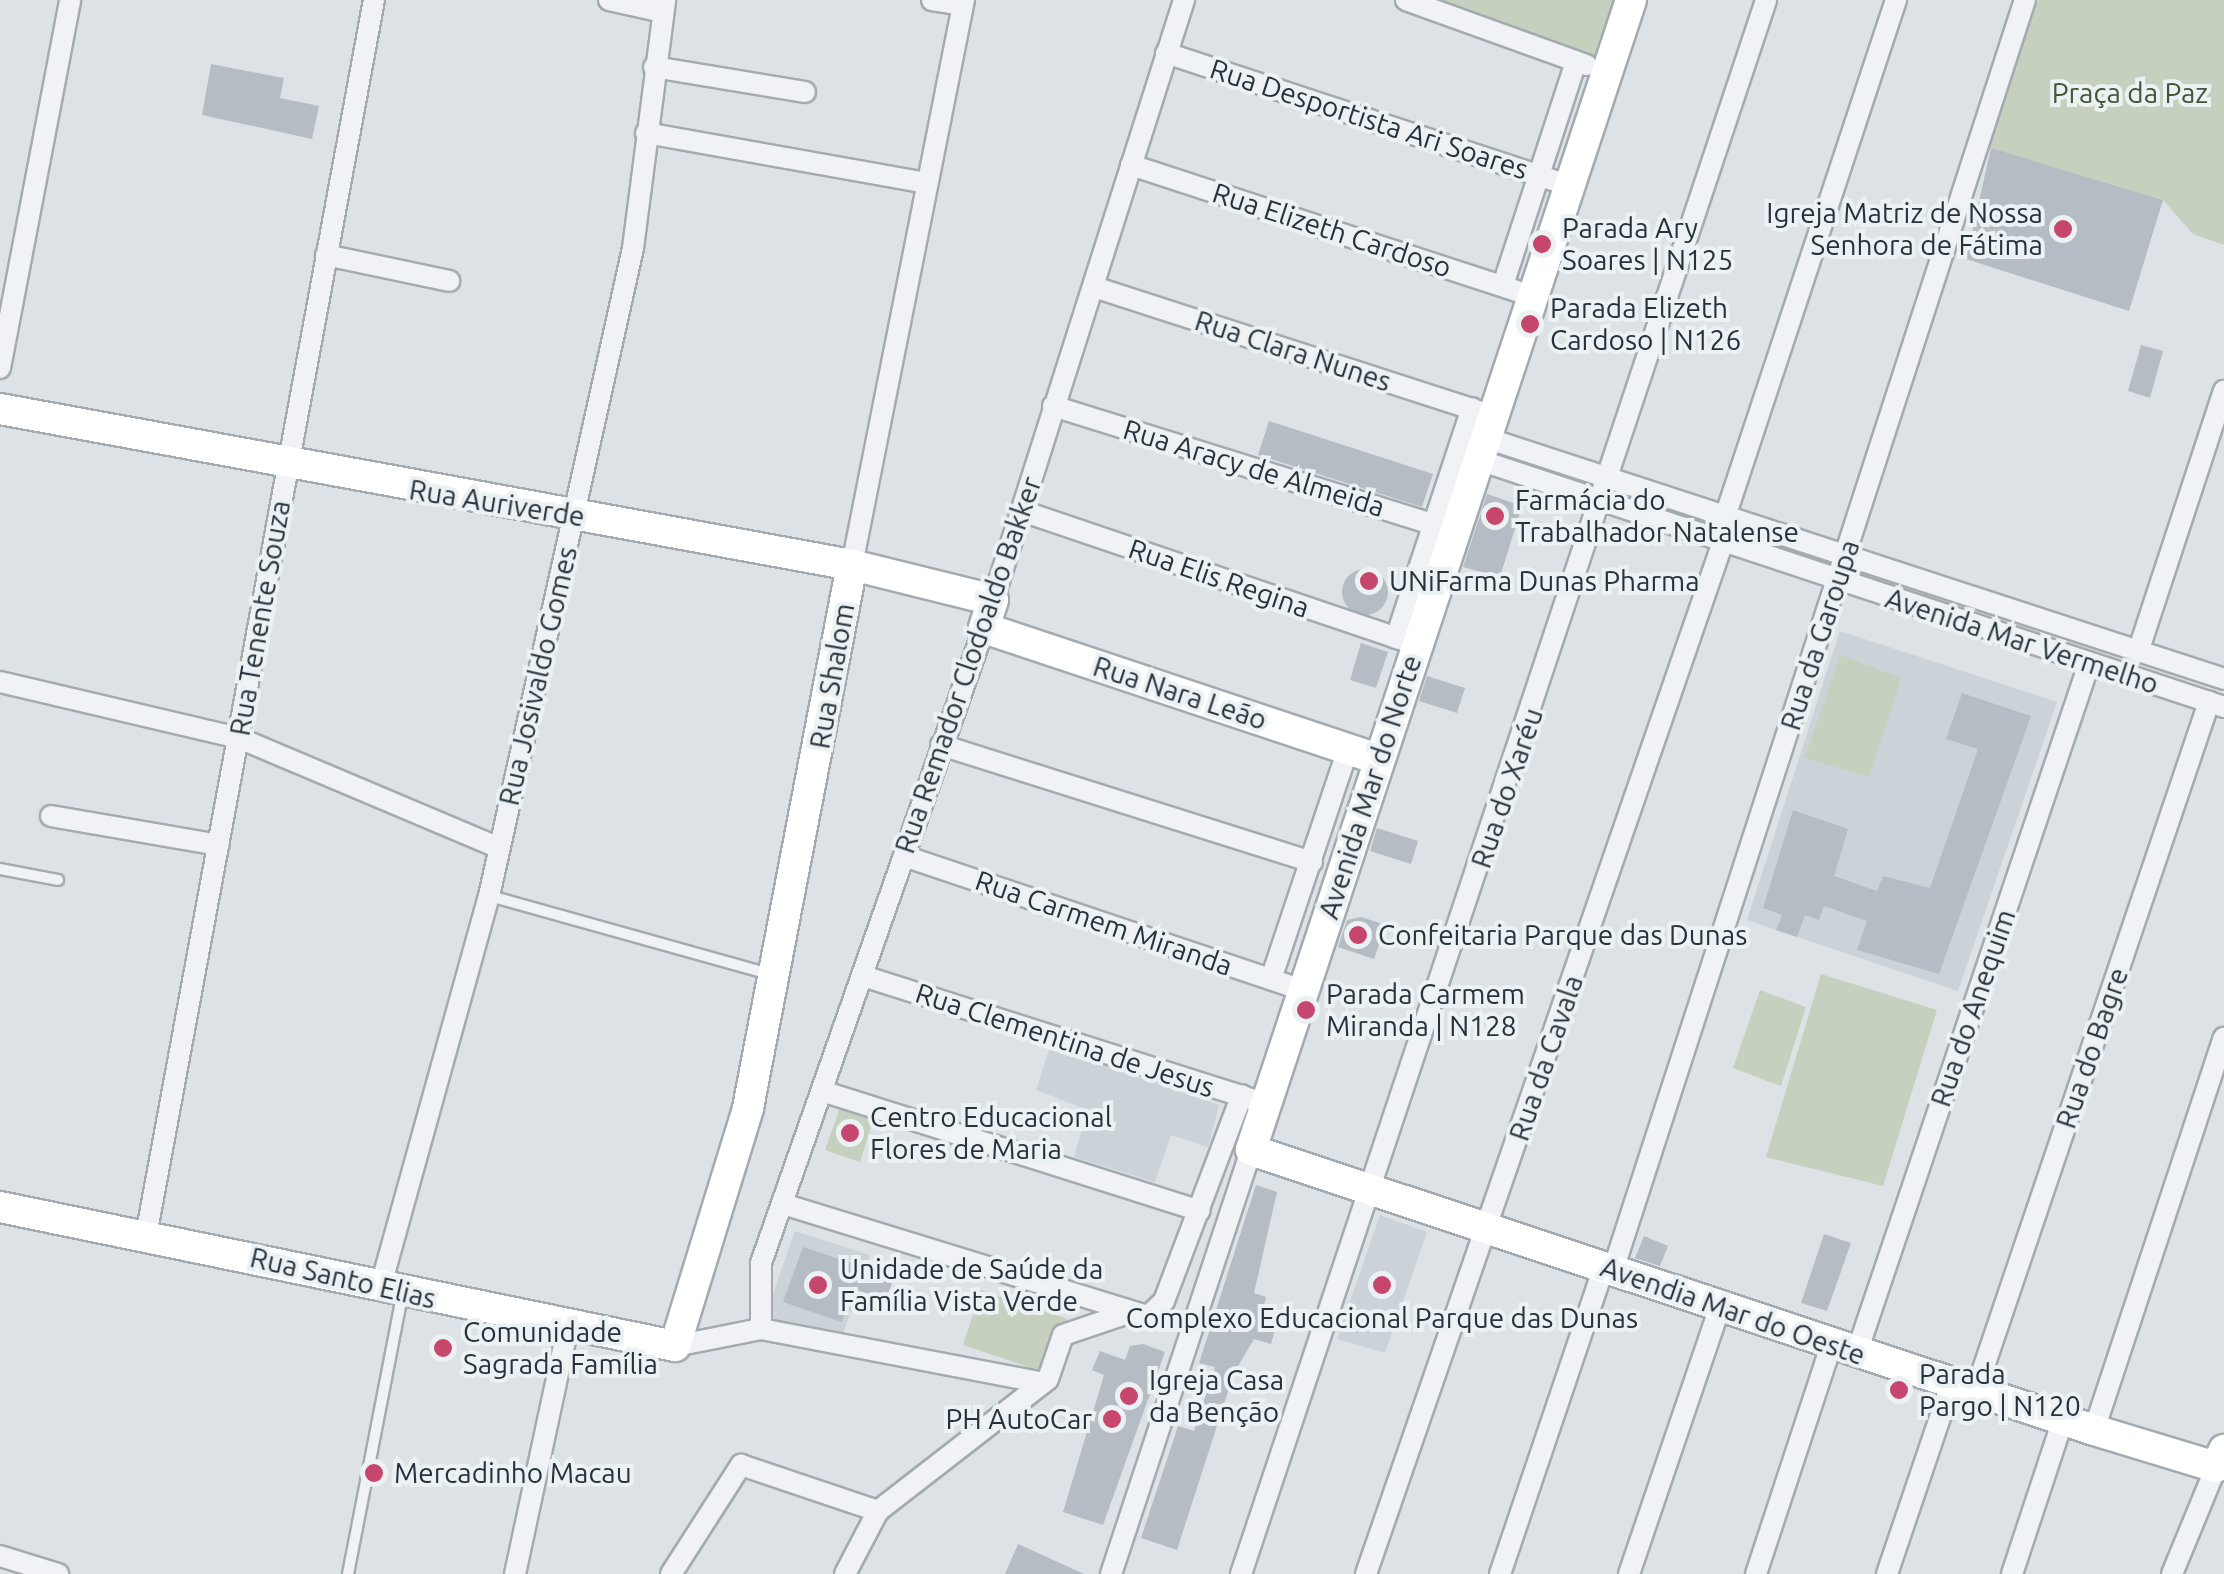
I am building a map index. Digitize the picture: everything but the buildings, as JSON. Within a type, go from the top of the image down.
[{"type":"street","points":[[0,368],[70,0]]},
{"type":"street","name":"Rua Tenente Souza","points":[[146,1236],[374,0]]},
{"type":"street","points":[[609,0],[664,6]]},
{"type":"street","points":[[932,0],[963,2]]},
{"type":"street","name":"Rua Remador Clodoaldo Bakker","points":[[761,1329],[761,1263],[824,1092],[988,614],[1184,0]]},
{"type":"street","points":[[1406,0],[1608,72]]},
{"type":"street","name":"Avenida Mar do Norte","points":[[1111,1574],[1251,1150],[1254,1100],[1304,990],[1362,754],[1482,431],[1518,290],[1571,186],[1631,0]]},
{"type":"street","name":"Rua do Xaréu","points":[[1241,1574],[1606,490],[1766,0]]},
{"type":"street","points":[[1726,517],[1896,0]]},
{"type":"street","name":"Rua da Garoupa","points":[[1500,1574],[1608,1268],[1839,580],[2025,0]]},
{"type":"street","name":"Rua Shalom","points":[[675,1346],[778,977],[852,565],[963,2]]},
{"type":"street","name":"Rua Josivaldo Gomes","points":[[392,1288],[489,896],[633,248],[664,6]]},
{"type":"street","name":"Rua Desportista Ari Soares","points":[[1166,53],[1571,186]]},
{"type":"street","points":[[1518,290],[1541,175],[1576,62]]},
{"type":"street","points":[[654,67],[805,92]]},
{"type":"street","points":[[646,133],[927,183]]},
{"type":"street","name":"Rua Elizeth Cardoso","points":[[1132,165],[1518,290]]},
{"type":"street","points":[[326,255],[449,281]]},
{"type":"street","name":"Rua Clara Nunes","points":[[1094,286],[1482,431]]},
{"type":"street","points":[[2138,652],[2224,391]]},
{"type":"street","name":"Rua Aracy de Almeida","points":[[1054,406],[1444,528]]},
{"type":"street","name":"Rua Auriverde","points":[[0,410],[285,468],[852,565],[988,614]]},
{"type":"street","points":[[1444,528],[1482,431]]},
{"type":"street","name":"Avenida Mar Vermelho","points":[[1482,431],[1723,542],[2217,705]]},
{"type":"street","name":"Avenida Mar Vermelho","points":[[1606,490],[1726,517],[2224,679]]},
{"type":"street","name":"Rua Elis Regina","points":[[1022,510],[1406,641]]},
{"type":"street","name":"Rua da Cavala","points":[[1366,1574],[1723,542]]},
{"type":"street","name":"Rua Nara Leão","points":[[988,614],[1362,754]]},
{"type":"street","name":"Rua do Anequim","points":[[1756,1574],[1844,1348],[2089,664]]},
{"type":"street","points":[[0,682],[239,738],[500,848]]},
{"type":"street","name":"Rua do Bagre","points":[[1887,1574],[1963,1389],[2217,705]]},
{"type":"street","points":[[941,745],[1312,862]]},
{"type":"street","points":[[1271,979],[1312,862],[1362,754]]},
{"type":"street","points":[[51,816],[219,844]]},
{"type":"street","name":"Rua Carmem Miranda","points":[[904,856],[1304,990]]},
{"type":"street","name":"Rua Clementina de Jesus","points":[[863,976],[1254,1100]]},
{"type":"street","points":[[2094,1430],[2224,1038]]},
{"type":"street","points":[[824,1092],[1200,1211]]},
{"type":"street","points":[[845,1574],[878,1512],[1054,1372],[1067,1331],[1129,1316],[1164,1301],[1200,1211],[1254,1100]]},
{"type":"street","name":"Avendia Mar do Oeste","points":[[1251,1150],[1963,1389],[2094,1430],[2221,1462]]},
{"type":"street","points":[[783,1204],[1129,1316]]},
{"type":"street","name":"Rua Santo Elias","points":[[0,1207],[392,1288],[567,1331],[675,1346],[761,1329],[1038,1382]]},
{"type":"street","points":[[1629,1574],[1720,1306]]},
{"type":"street","points":[[516,1574],[567,1331]]},
{"type":"street","points":[[2012,1574],[2063,1420]]},
{"type":"street","points":[[2172,1574],[2221,1462]]},
{"type":"street","points":[[671,1574],[741,1465],[878,1512]]},
{"type":"street","points":[[0,1556],[58,1574]]},
{"type":"lane","points":[[0,869],[58,880]]},
{"type":"lane","points":[[489,896],[778,977]]},
{"type":"lane","name":"Rua Josivaldo Gomes","points":[[348,1574],[392,1288]]},
{"type":"shaded area","points":[[1840,631],[2057,702],[1958,991],[1747,920]]},
{"type":"shaded area","name":"Centro Educacional Flores de Maria","points":[[1050,1047],[1219,1105],[1208,1147],[1171,1135],[1155,1182],[1074,1157],[1088,1110],[1036,1090]]},
{"type":"shaded area","name":"Complexo Educacional Parque das Dunas","points":[[1380,1215],[1427,1232],[1385,1353],[1337,1339]]},
{"type":"shaded area","name":"Unidade de Saúde da Família Vista Verde","points":[[795,1231],[870,1255],[841,1339],[765,1316]]},
{"type":"green space","points":[[1407,0],[1626,0],[1601,70]]},
{"type":"green space","name":"Praça da Paz","points":[[2038,0],[2224,0],[2224,245],[2193,234],[2163,200],[1989,148]]},
{"type":"green space","points":[[1840,655],[1901,678],[1869,777],[1805,758]]},
{"type":"green space","points":[[1821,974],[1937,1010],[1883,1186],[1766,1157]]},
{"type":"green space","points":[[1760,990],[1806,1007],[1781,1086],[1733,1068]]},
{"type":"green space","name":"Centro Educacional Flores de Maria","points":[[841,1105],[874,1116],[860,1162],[825,1150]]},
{"type":"green space","points":[[981,1290],[1067,1319],[1046,1373],[963,1345]]},
{"type":"place","name":"Igreja Matriz de Nossa Senhora de Fátima","points":[[2063,229]]},
{"type":"place","name":"Parada Ary Soares | N125","points":[[1542,244]]},
{"type":"place","name":"Parada Elizeth Cardoso | N126","points":[[1530,324]]},
{"type":"place","name":"Farmácia do Trabalhador Natalense","points":[[1495,516]]},
{"type":"place","name":"UNiFarma Dunas Pharma","points":[[1369,581]]},
{"type":"place","name":"Confeitaria Parque das Dunas","points":[[1358,935]]},
{"type":"place","name":"Parada Carmem Miranda | N128","points":[[1306,1010]]},
{"type":"place","name":"Centro Educacional Flores de Maria","points":[[850,1133]]},
{"type":"place","name":"Unidade de Saúde da Família Vista Verde","points":[[818,1285]]},
{"type":"place","name":"Complexo Educacional Parque das Dunas","points":[[1382,1285]]},
{"type":"place","name":"Comunidade Sagrada Família","points":[[443,1348]]},
{"type":"place","name":"Parada Pargo | N120","points":[[1899,1390]]},
{"type":"place","name":"Igreja Casa da Benção","points":[[1129,1396]]},
{"type":"place","name":"PH AutoCar","points":[[1112,1419]]},
{"type":"place","name":"Mercadinho Macau","points":[[374,1473]]}]
